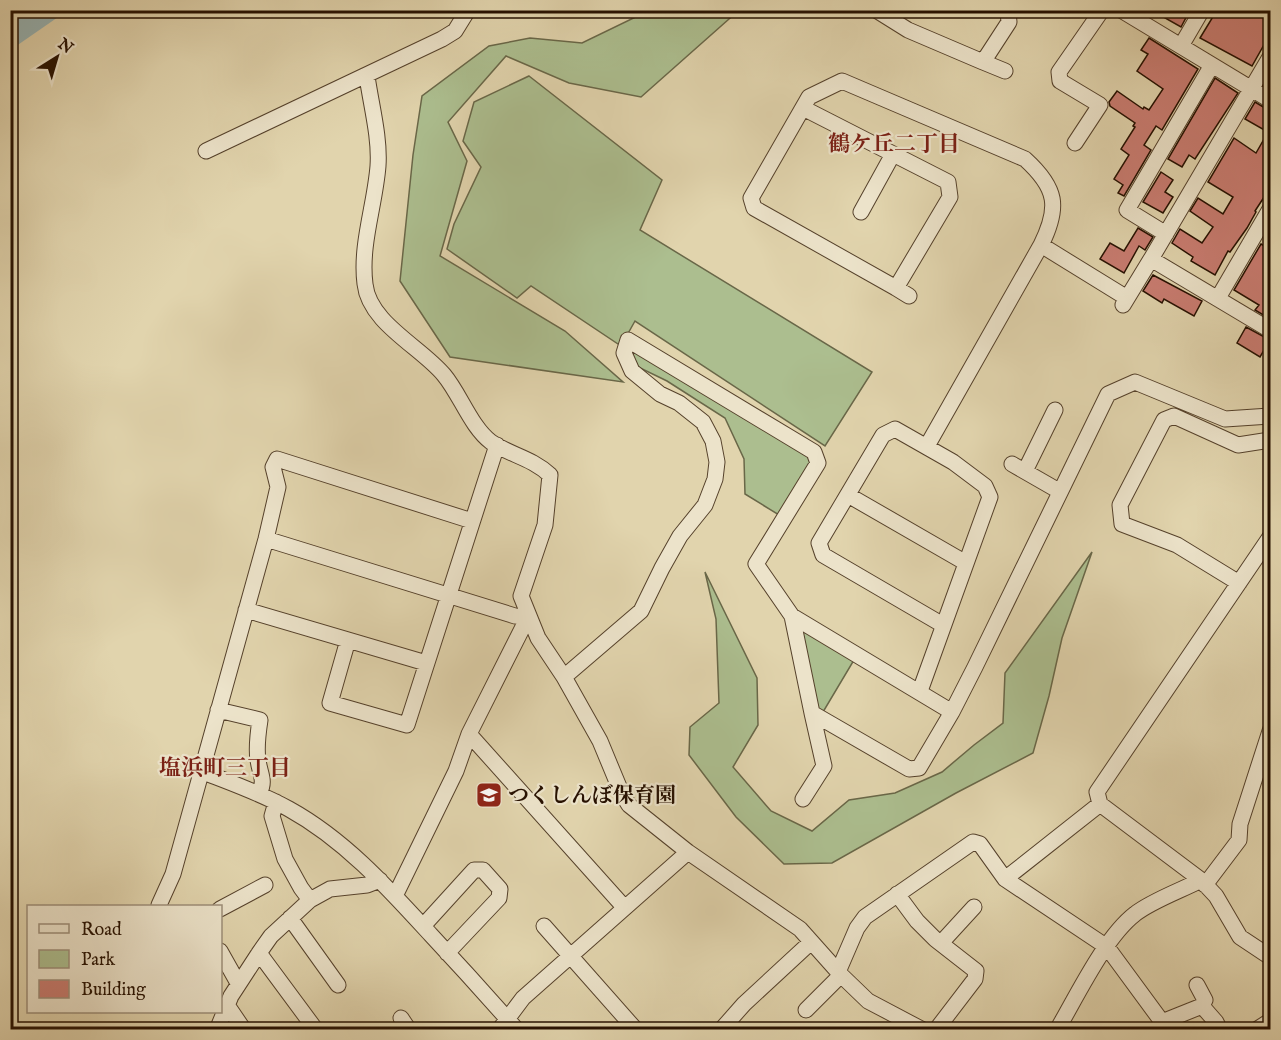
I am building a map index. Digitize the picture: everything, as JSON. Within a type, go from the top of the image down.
[{"type":"street","points":[[206,151],[367,76],[455,31],[468,10]]},
{"type":"street","points":[[876,10],[908,30],[1005,71]]},
{"type":"street","points":[[983,62],[1009,22],[1008,12],[1005,10]]},
{"type":"street","points":[[1075,143],[1100,105],[1060,81],[1059,72],[1102,10]]},
{"type":"street","points":[[1121,10],[1270,100]]},
{"type":"street","points":[[1181,46],[1202,10]]},
{"type":"street","points":[[1041,245],[1125,302],[1270,57]]},
{"type":"street","points":[[1166,234],[1127,210],[1212,65]]},
{"type":"street","points":[[367,76],[378,165],[369,218],[365,285],[374,308],[396,333],[424,354],[445,376],[483,434],[497,445],[538,464],[550,475],[545,525],[521,596],[538,638],[564,677],[600,741],[629,806],[688,852],[800,929],[840,974],[895,1024],[923,1029]]},
{"type":"street","points":[[802,108],[948,182],[950,197],[903,292],[754,208],[751,198],[802,108],[809,97],[842,81],[1025,159],[1041,173],[1051,191],[1054,212],[1049,230],[927,446]]},
{"type":"street","points":[[861,212],[893,154]]},
{"type":"street","points":[[1218,298],[1270,209]]},
{"type":"street","points":[[1151,259],[1270,330]]},
{"type":"street","points":[[564,677],[642,611],[680,536],[705,505],[715,479],[717,462],[713,441],[703,422],[679,403],[660,394],[632,371],[624,353],[628,340],[814,452],[818,463],[756,564],[792,616],[824,766],[803,799]]},
{"type":"street","points":[[812,713],[909,769],[919,768],[952,711],[1108,394],[1135,382],[1225,419],[1270,416]]},
{"type":"street","points":[[1055,410],[1018,467],[1059,491]]},
{"type":"street","points":[[1239,583],[1177,545],[1122,524],[1120,505],[1164,420],[1174,416],[1238,445],[1270,440]]},
{"type":"street","points":[[920,691],[990,497],[985,486],[953,462],[895,429],[883,435],[819,543],[823,555],[943,625]]},
{"type":"street","points":[[348,640],[330,703],[407,725],[497,445]]},
{"type":"street","points":[[159,904],[173,874],[266,539],[278,488],[273,467],[277,459],[472,521]]},
{"type":"street","points":[[848,495],[966,563]]},
{"type":"street","points":[[1270,537],[1097,792],[1100,804],[1203,882],[1216,896],[1240,936],[1270,957]]},
{"type":"street","points":[[266,539],[515,616],[528,617]]},
{"type":"street","points":[[246,610],[426,663]]},
{"type":"street","points":[[792,616],[952,711]]},
{"type":"street","points":[[395,896],[456,771],[470,734],[528,617]]},
{"type":"street","points":[[218,710],[261,720],[258,734],[258,759],[264,784],[259,794]]},
{"type":"street","points":[[1058,1029],[1123,924],[1137,912],[1203,882],[1239,840],[1240,824],[1270,730]]},
{"type":"street","points":[[470,734],[624,908]]},
{"type":"street","points":[[201,771],[276,802],[323,830],[353,854],[423,926],[508,1026],[523,998],[688,852]]},
{"type":"street","points":[[276,802],[272,816],[285,860],[310,900]]},
{"type":"street","points":[[1005,879],[1100,804]]},
{"type":"street","points":[[806,1010],[840,974],[857,928],[865,917],[973,842],[980,844],[1005,879],[1107,947],[1165,1026],[1202,1006],[1204,1000],[1197,985]]},
{"type":"street","points":[[423,926],[474,870],[483,870],[500,889],[499,898],[447,953]]},
{"type":"street","points":[[217,1029],[238,983],[272,936],[290,918],[310,900],[330,890],[366,885],[380,880]]},
{"type":"street","points":[[222,908],[265,885]]},
{"type":"street","points":[[897,894],[916,921],[976,971],[975,979],[936,1029]]},
{"type":"street","points":[[941,943],[974,907]]},
{"type":"street","points":[[290,918],[338,985]]},
{"type":"street","points":[[544,927],[636,1029]]},
{"type":"street","points":[[721,1029],[744,1004],[811,942]]},
{"type":"street","points":[[259,954],[315,1029]]},
{"type":"street","points":[[222,955],[238,983]]},
{"type":"street","points":[[227,1005],[244,1029]]},
{"type":"street","points":[[1202,1006],[1220,1029]]},
{"type":"street","points":[[1256,1029],[1270,1021]]},
{"type":"green space","points":[[650,10],[738,11],[641,97],[569,83],[506,56],[448,122],[467,161],[440,256],[565,331],[623,382],[450,357],[400,281],[413,155],[422,96],[489,46],[530,38],[582,43]]},
{"type":"green space","points":[[529,76],[662,180],[640,230],[872,372],[825,446],[635,321],[621,346],[531,286],[517,298],[447,249],[454,224],[481,167],[463,141],[474,102]]},
{"type":"green space","points":[[632,348],[808,453],[811,462],[779,515],[745,494],[744,459],[725,418],[667,381],[636,366],[629,353]]},
{"type":"green space","points":[[1092,552],[1062,638],[1033,753],[956,793],[832,863],[784,864],[736,817],[689,755],[690,727],[719,703],[716,619],[705,572],[757,678],[758,725],[733,767],[771,811],[812,831],[849,800],[895,793],[942,772],[1003,723],[1005,673]]},
{"type":"green space","points":[[805,631],[854,660],[823,712],[818,710],[801,633]]},
{"type":"building","points":[[1151,10],[1190,10],[1181,27]]},
{"type":"building","points":[[1217,10],[1270,10],[1270,34],[1252,66],[1200,38]]},
{"type":"building","points":[[1149,38],[1198,69],[1162,130],[1156,126],[1144,145],[1151,150],[1124,196],[1118,193],[1123,185],[1114,179],[1129,155],[1121,149],[1135,127],[1133,126],[1135,123],[1110,106],[1109,102],[1117,91],[1143,109],[1144,107],[1149,110],[1163,89],[1137,71],[1148,54],[1141,50]]},
{"type":"building","points":[[1215,78],[1238,93],[1195,159],[1189,155],[1182,167],[1168,159]]},
{"type":"building","points":[[1255,102],[1270,111],[1270,188],[1247,228],[1230,252],[1228,251],[1215,275],[1191,261],[1193,257],[1172,243],[1180,229],[1202,243],[1213,227],[1190,211],[1198,198],[1223,214],[1233,197],[1208,182],[1234,138],[1256,153],[1268,132],[1245,119]]},
{"type":"building","points":[[1161,172],[1173,180],[1165,192],[1173,197],[1163,213],[1143,202]]},
{"type":"building","points":[[1138,228],[1153,237],[1145,250],[1139,246],[1124,273],[1100,259],[1110,243],[1124,251]]},
{"type":"building","points":[[1261,244],[1270,249],[1270,319],[1255,310],[1259,305],[1234,290]]},
{"type":"building","points":[[1153,275],[1202,301],[1194,316],[1164,299],[1162,303],[1143,291]]},
{"type":"building","points":[[1246,327],[1270,340],[1260,357],[1237,343]]},
{"type":"waterway","points":[[10,37],[49,10]]},
{"type":"place","name":"つくしんぼ保育園","points":[[489,795]]},
{"type":"district","name":"鶴ケ丘二丁目","points":[[894,143]]},
{"type":"district","name":"塩浜町三丁目","points":[[225,767]]}]
